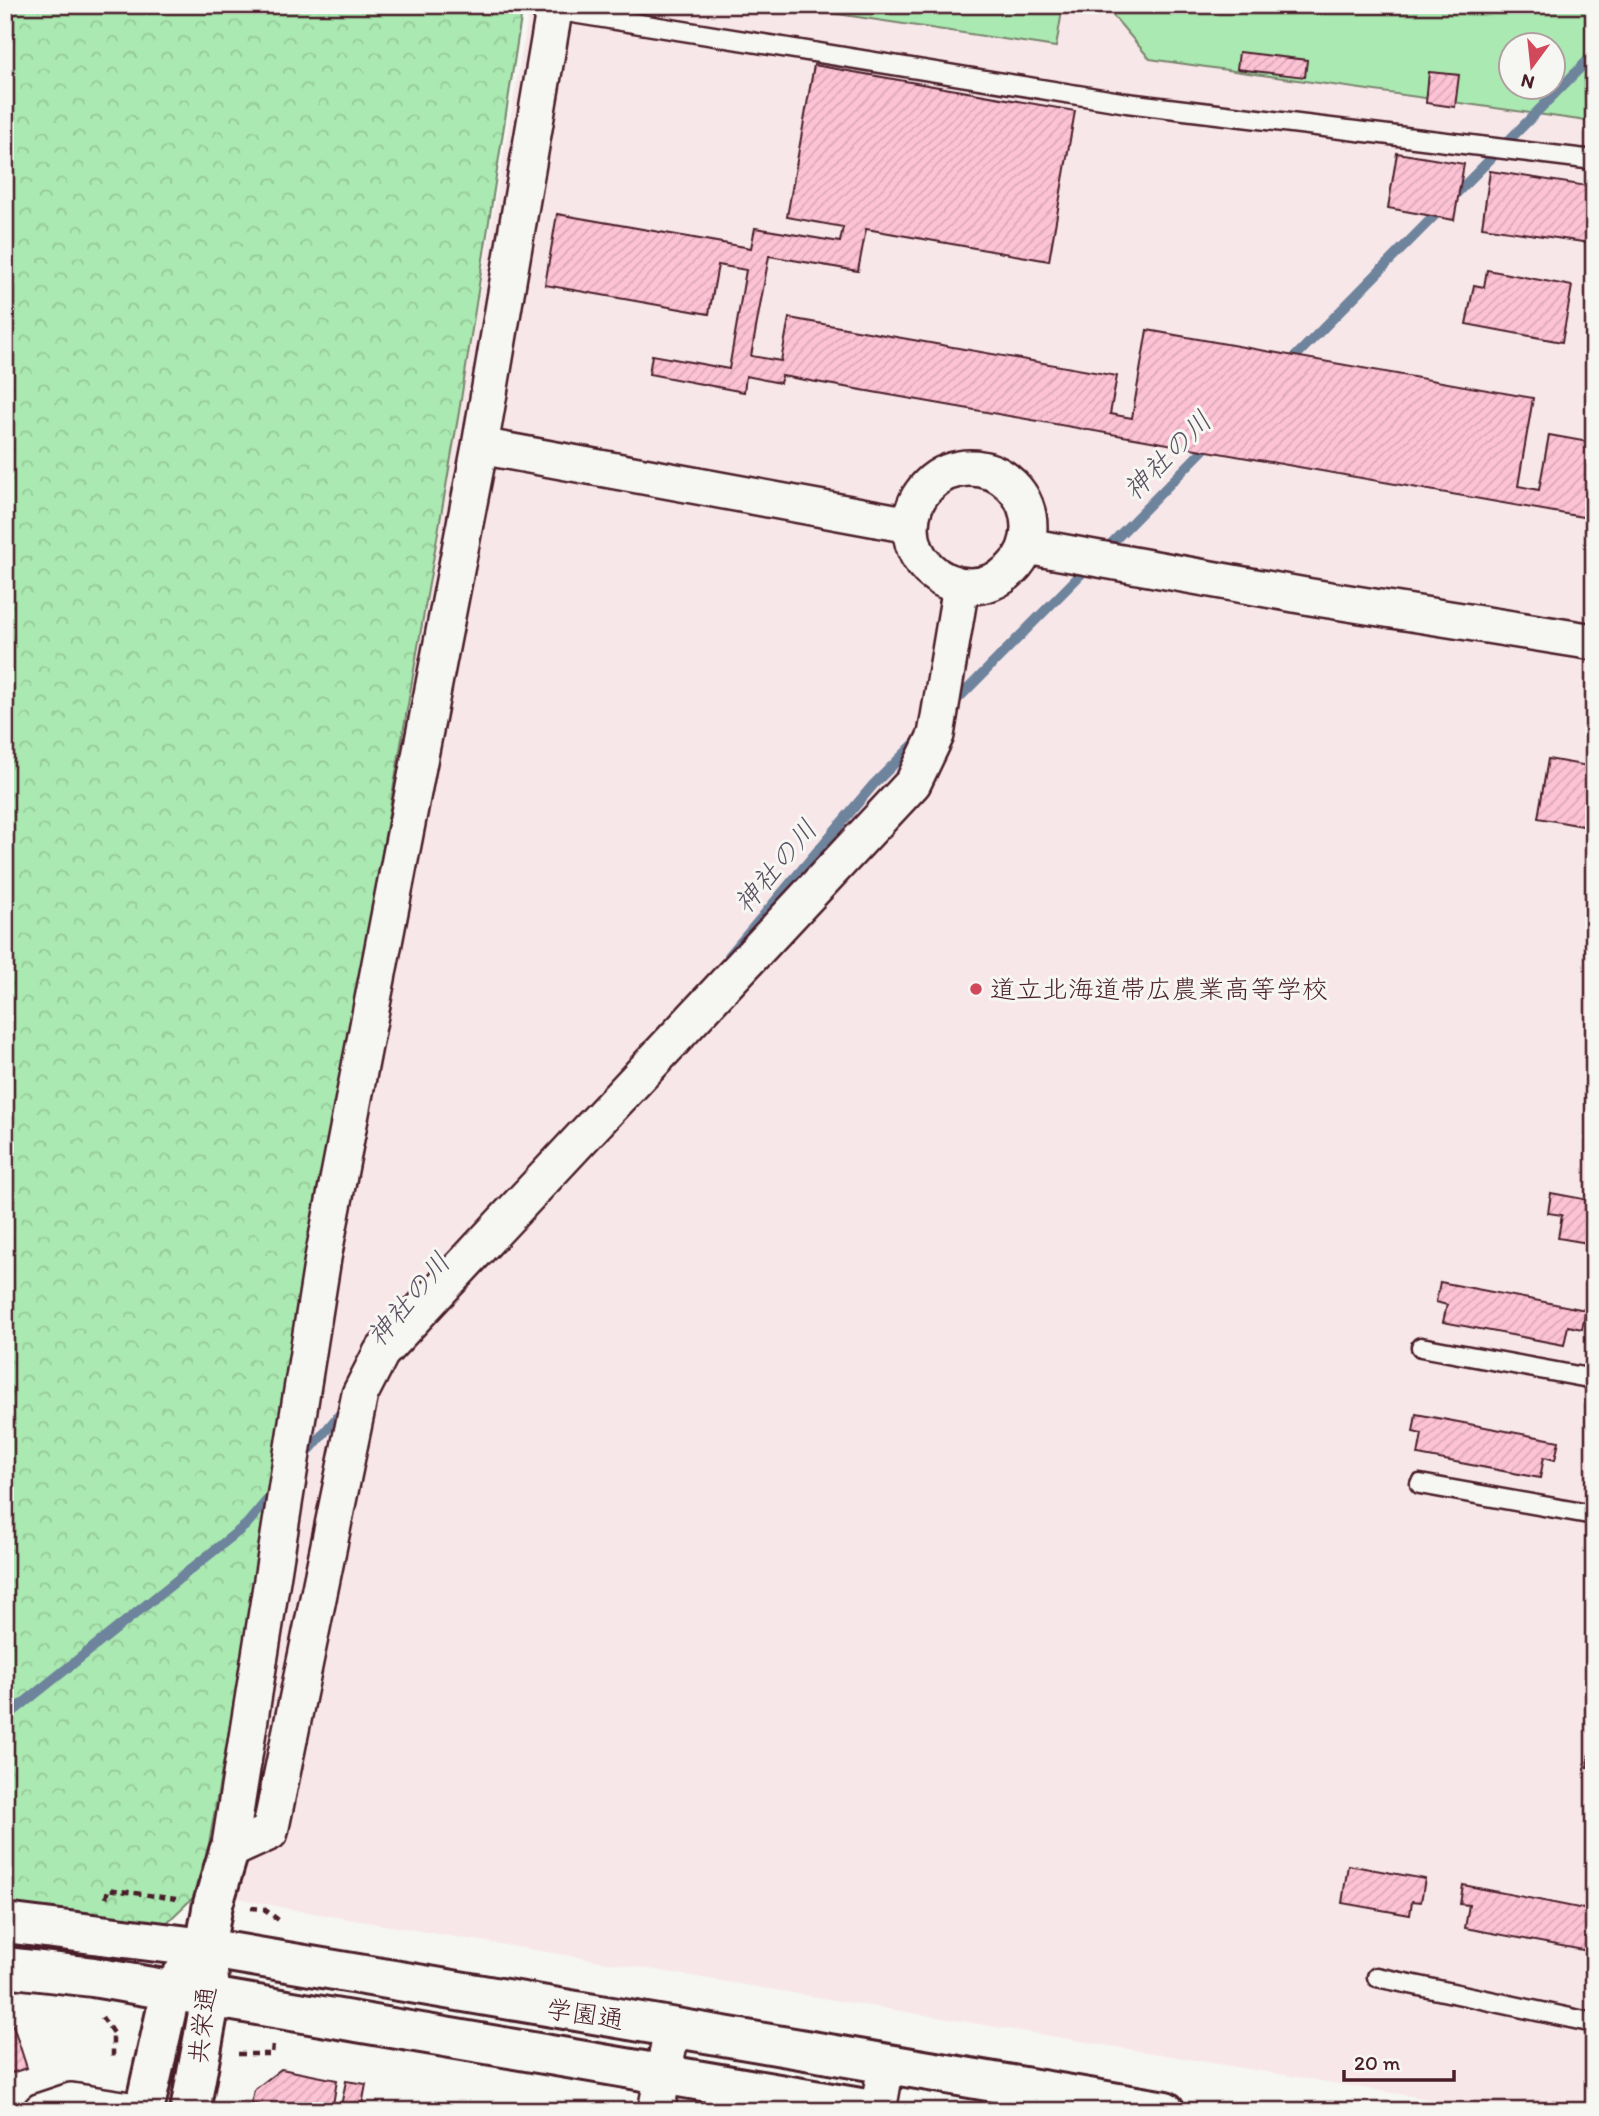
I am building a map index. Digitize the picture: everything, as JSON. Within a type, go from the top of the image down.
[{"type":"street","points":[[205,1948],[212,1904],[229,1851],[323,1258],[480,446],[555,8]]},
{"type":"street","points":[[480,446],[910,525]]},
{"type":"street","points":[[960,468],[981,469],[1000,476],[1015,489],[1026,506],[1030,526],[1027,546],[1019,561],[1001,578],[978,586],[961,586],[944,581],[918,558],[910,525],[914,505],[925,487],[941,475],[960,468]]},
{"type":"street","points":[[1027,546],[1311,597],[1594,642]]},
{"type":"street","points":[[229,1851],[270,1832],[360,1394],[381,1353],[913,783],[936,735],[961,586]]},
{"type":"street","name":"学園通","points":[[5,1923],[205,1948],[1124,2107],[1165,2111]]},
{"type":"street","name":"共栄通","points":[[144,2111],[171,1990],[205,1948]]},
{"type":"street","name":"共栄通","points":[[190,2111],[211,1997],[205,1948]]},
{"type":"street","name":"学園通","points":[[5,1967],[171,1990],[878,2111]]},
{"type":"street","points":[[656,2111],[672,2029]]},
{"type":"street","points":[[878,2111],[886,2066]]},
{"type":"street","points":[[41,2111],[71,2101],[136,2111]]},
{"type":"lane","points":[[555,8],[1127,103],[1594,160]]},
{"type":"lane","points":[[1421,1347],[1594,1380]]},
{"type":"lane","points":[[1420,1484],[1594,1514]]},
{"type":"lane","points":[[1377,1977],[1594,2023]]},
{"type":"shaded area","name":"道立北海道帯広農業高等学校","points":[[530,5],[1594,5],[1594,2111],[1501,2111],[294,1910],[201,1890]]},
{"type":"green space","points":[[5,5],[523,5],[459,412],[201,1890],[158,1931],[5,1906]]},
{"type":"green space","points":[[778,5],[1063,5],[1056,47]]},
{"type":"green space","points":[[1104,5],[1594,5],[1594,122],[1150,59]]},
{"type":"building","points":[[1239,52],[1307,60],[1305,77],[1237,69]]},
{"type":"building","points":[[814,65],[1075,111],[1049,261],[866,229],[858,271],[769,256],[751,356],[781,361],[789,318],[1117,376],[1110,414],[1132,418],[1147,330],[1533,398],[1518,486],[1539,490],[1549,435],[1594,443],[1594,519],[782,376],[780,383],[746,376],[744,392],[649,374],[652,355],[729,369],[746,270],[718,265],[709,314],[545,285],[557,214],[751,248],[755,228],[840,242],[843,227],[787,217]]},
{"type":"building","points":[[1429,72],[1459,75],[1455,107],[1426,103]]},
{"type":"building","points":[[1397,153],[1464,164],[1454,220],[1388,208]]},
{"type":"building","points":[[1490,171],[1594,187],[1590,243],[1482,227]]},
{"type":"building","points":[[1487,270],[1572,286],[1562,342],[1466,324],[1474,285],[1484,287]]},
{"type":"building","points":[[1548,759],[1594,767],[1594,828],[1538,818]]},
{"type":"building","points":[[1551,1193],[1594,1201],[1594,1244],[1558,1238],[1562,1215],[1548,1213]]},
{"type":"building","points":[[1440,1282],[1586,1310],[1582,1329],[1568,1326],[1564,1345],[1443,1322],[1447,1305],[1436,1302]]},
{"type":"building","points":[[1416,1414],[1559,1441],[1555,1460],[1544,1457],[1540,1478],[1418,1455],[1422,1434],[1413,1432]]},
{"type":"building","points":[[1594,1730],[1594,1768],[1587,1767]]},
{"type":"building","points":[[1348,1865],[1425,1879],[1421,1902],[1412,1901],[1410,1915],[1342,1903]]},
{"type":"building","points":[[1463,1885],[1594,1911],[1594,1952],[1465,1928],[1469,1905],[1460,1904]]},
{"type":"building","points":[[5,2024],[13,2025],[27,2068],[5,2075]]},
{"type":"building","points":[[281,2069],[337,2080],[332,2111],[287,2111],[251,2103],[254,2090]]},
{"type":"building","points":[[346,2081],[366,2084],[361,2111],[340,2111]]},
{"type":"building","points":[[463,2104],[483,2107],[482,2111],[462,2111]]},
{"type":"waterway","name":"神社の川","points":[[1286,366],[1594,54]]},
{"type":"waterway","name":"神社の川","points":[[1102,553],[1211,442]]},
{"type":"waterway","name":"神社の川","points":[[952,705],[1091,564]]},
{"type":"waterway","name":"神社の川","points":[[729,956],[873,785],[919,739]]},
{"type":"waterway","name":"神社の川","points":[[301,1460],[345,1408]]},
{"type":"waterway","name":"神社の川","points":[[5,1718],[246,1525],[275,1491]]},
{"type":"place","name":"道立北海道帯広農業高等学校","points":[[976,989]]}]
